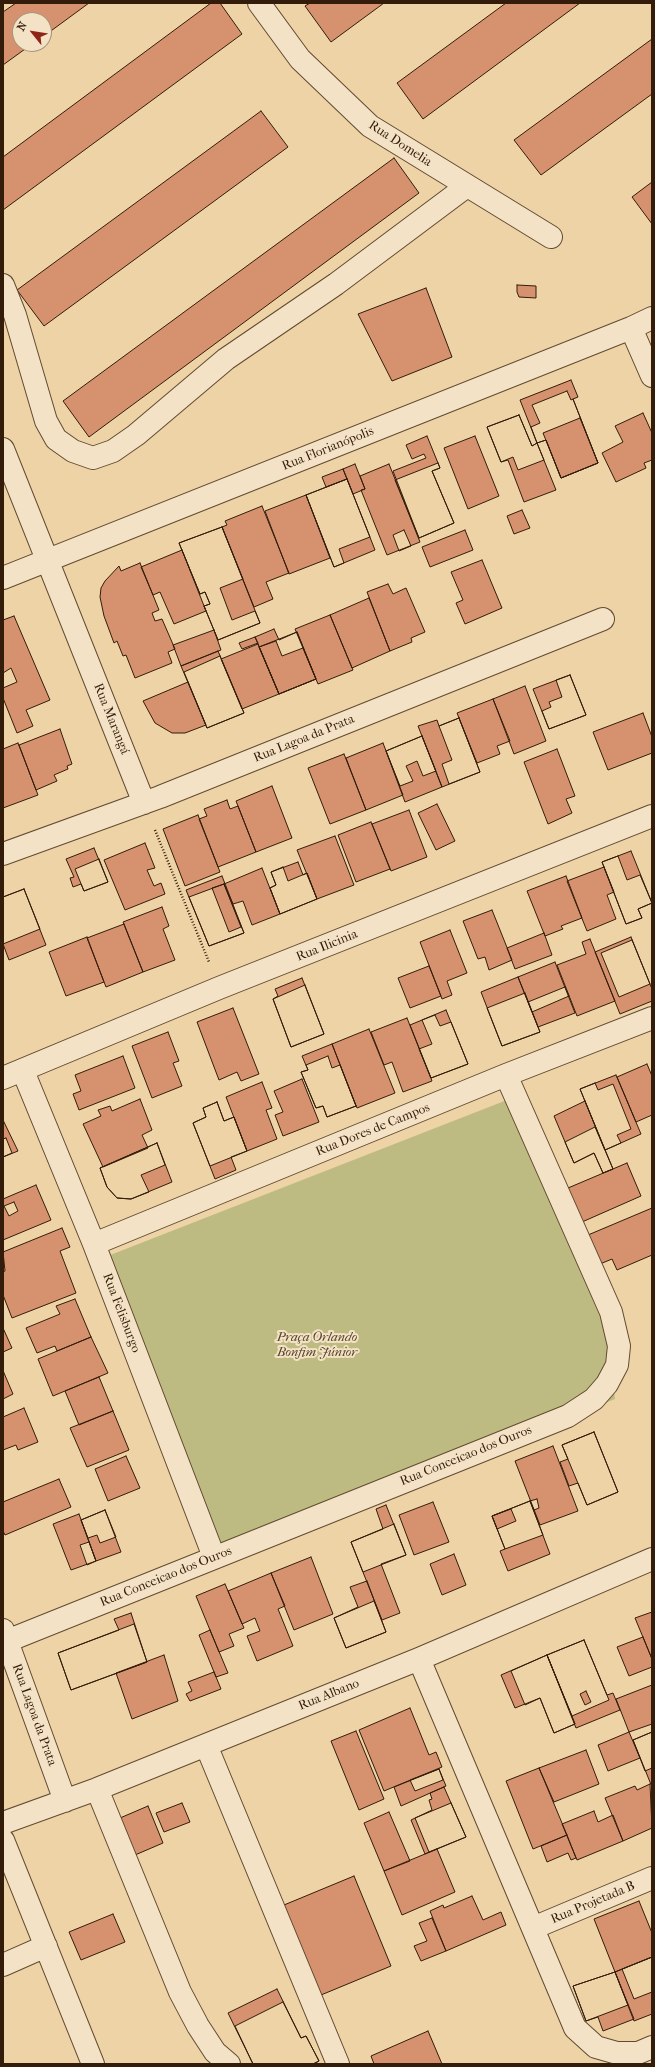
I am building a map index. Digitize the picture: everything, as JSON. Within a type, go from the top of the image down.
[{"type":"street","name":"Rua Domelia","points":[[259,3],[300,59],[370,126],[551,237]]},
{"type":"street","points":[[3,285],[15,315],[46,421],[56,439],[73,451],[93,458],[113,451],[136,435],[226,359],[336,284],[467,186]]},
{"type":"street","name":"Rua Florianópolis","points":[[3,578],[631,328],[652,318]]},
{"type":"street","points":[[631,328],[652,376]]},
{"type":"street","name":"Rua Marangá","points":[[3,449],[144,803]]},
{"type":"street","name":"Rua Lagoa da Prata","points":[[3,854],[144,803],[604,619]]},
{"type":"street","name":"Rua Ilicinia","points":[[3,1078],[23,1071],[219,988],[652,816]]},
{"type":"street","name":"Rua Dores de Campos","points":[[94,1244],[506,1075],[652,1018]]},
{"type":"street","name":"Rua Felisburgo","points":[[23,1071],[94,1244],[214,1558]]},
{"type":"street","name":"Rua Conceicao dos Ouros","points":[[5,1636],[214,1558],[568,1416],[594,1399],[607,1384],[617,1364],[619,1346],[611,1312],[506,1075]]},
{"type":"street","name":"Rua Albano","points":[[3,1823],[98,1790],[419,1659],[652,1559]]},
{"type":"street","name":"Rua Lagoa da Prata","points":[[5,1636],[65,1801]]},
{"type":"street","points":[[419,1659],[575,2028],[596,2047],[617,2052],[638,2053],[652,2047]]},
{"type":"street","points":[[206,1745],[338,2064]]},
{"type":"street","points":[[98,1790],[180,1992],[198,2026],[215,2052],[229,2064]]},
{"type":"street","points":[[3,1840],[93,2064]]},
{"type":"street","name":"Rua Projetada B","points":[[533,1928],[652,1878]]},
{"type":"street","points":[[3,1965],[46,1946]]},
{"type":"path","points":[[144,803],[219,988]]},
{"type":"green space","name":"Praça Orlando Bonfim Júnior","points":[[507,1100],[607,1333],[615,1399],[214,1557],[100,1259]]},
{"type":"building","points":[[16,3],[89,3],[52,30],[52,12],[12,12],[12,52],[21,52],[3,65],[3,12]]},
{"type":"building","points":[[211,3],[220,3],[242,34],[3,210],[3,157]]},
{"type":"building","points":[[310,3],[384,3],[331,42],[305,6]]},
{"type":"building","points":[[506,3],[580,3],[423,119],[397,83]]},
{"type":"building","points":[[652,39],[652,94],[541,175],[514,140]]},
{"type":"building","points":[[261,111],[288,147],[44,326],[17,290]]},
{"type":"building","points":[[394,158],[419,193],[89,437],[63,401]]},
{"type":"building","points":[[652,182],[652,224],[632,197]]},
{"type":"building","points":[[517,285],[536,286],[536,298],[519,297]]},
{"type":"building","points":[[426,288],[452,357],[392,381],[358,314]]},
{"type":"building","points":[[571,380],[578,397],[573,399],[598,463],[561,478],[546,440],[537,443],[520,400]]},
{"type":"building","points":[[567,391],[571,400],[573,399],[598,463],[561,478],[546,440],[537,443],[531,427],[540,423],[532,405]]},
{"type":"building","points":[[643,413],[652,433],[652,460],[644,463],[646,468],[616,482],[602,453],[623,442],[615,426]]},
{"type":"building","points":[[519,415],[532,446],[537,443],[544,460],[518,470],[513,457],[501,462],[487,427]]},
{"type":"building","points":[[519,415],[532,446],[537,443],[556,490],[524,502],[508,460],[501,462],[487,427]]},
{"type":"building","points":[[580,418],[598,463],[561,478],[543,433]]},
{"type":"building","points":[[427,436],[440,468],[432,471],[454,523],[419,538],[393,471],[426,458],[424,454],[412,459],[406,445]]},
{"type":"building","points":[[475,436],[499,496],[468,509],[444,448]]},
{"type":"building","points":[[438,463],[440,468],[432,471],[454,523],[419,538],[395,480]]},
{"type":"building","points":[[355,464],[365,489],[353,494],[343,469]]},
{"type":"building","points":[[389,464],[420,542],[387,555],[361,490],[365,489],[360,476]]},
{"type":"building","points":[[343,469],[347,479],[326,487],[322,477]]},
{"type":"building","points":[[347,479],[370,537],[339,549],[344,563],[334,567],[306,495]]},
{"type":"building","points":[[347,479],[375,550],[334,567],[306,495]]},
{"type":"building","points":[[306,495],[330,558],[289,574],[265,511]]},
{"type":"building","points":[[262,506],[289,573],[266,582],[273,599],[254,607],[222,527],[227,525],[225,521]]},
{"type":"building","points":[[522,510],[530,528],[514,534],[507,516]]},
{"type":"building","points":[[222,527],[243,579],[220,588],[232,620],[255,611],[260,623],[218,640],[204,606],[210,604],[205,592],[200,594],[179,543]]},
{"type":"building","points":[[222,527],[260,623],[218,640],[204,606],[210,604],[205,592],[200,594],[179,543]]},
{"type":"building","points":[[404,530],[411,546],[399,551],[393,535]]},
{"type":"building","points":[[465,530],[473,550],[430,567],[422,547]]},
{"type":"building","points":[[182,550],[206,611],[174,624],[160,592],[153,595],[141,567]]},
{"type":"building","points":[[482,560],[502,608],[465,624],[456,603],[463,600],[451,572]]},
{"type":"building","points":[[140,563],[159,610],[152,613],[155,621],[162,619],[175,649],[168,652],[172,663],[135,678],[126,655],[123,656],[117,641],[114,643],[104,616],[100,597],[101,588],[105,581],[119,566],[121,571]]},
{"type":"building","points":[[388,584],[393,594],[406,588],[425,632],[411,638],[412,642],[390,651],[367,592]]},
{"type":"building","points":[[369,598],[390,651],[352,668],[330,615]]},
{"type":"building","points":[[330,615],[353,670],[318,684],[295,629]]},
{"type":"building","points":[[14,616],[50,700],[26,710],[33,726],[17,733],[3,698],[3,688],[17,682],[11,668],[3,673],[3,620]]},
{"type":"building","points":[[274,629],[279,640],[297,632],[316,679],[279,694],[255,637]]},
{"type":"building","points":[[214,630],[221,650],[181,666],[173,645]]},
{"type":"building","points":[[297,632],[316,679],[279,694],[259,647]]},
{"type":"building","points":[[255,637],[258,643],[242,649],[239,643]]},
{"type":"building","points":[[276,641],[282,656],[303,648],[316,679],[279,694],[259,647]]},
{"type":"building","points":[[258,644],[279,694],[242,709],[221,659]]},
{"type":"building","points":[[218,651],[244,713],[207,728],[181,666]]},
{"type":"building","points":[[220,656],[244,713],[207,728],[184,672]]},
{"type":"building","points":[[570,675],[586,715],[549,729],[542,711],[551,707],[549,702],[562,697],[556,680]]},
{"type":"building","points":[[570,675],[586,715],[549,729],[533,689]]},
{"type":"building","points":[[188,682],[206,725],[185,733],[172,733],[155,723],[143,701]]},
{"type":"building","points":[[525,686],[546,741],[514,754],[493,699]]},
{"type":"building","points":[[493,699],[510,741],[497,746],[500,754],[477,763],[457,713]]},
{"type":"building","points":[[643,713],[652,737],[652,753],[608,770],[593,732]]},
{"type":"building","points":[[459,718],[480,772],[449,784],[442,764],[452,760],[439,726]]},
{"type":"building","points":[[459,718],[480,772],[442,787],[418,726],[437,720],[439,726]]},
{"type":"building","points":[[60,729],[72,764],[67,766],[68,769],[54,775],[57,781],[36,790],[19,745]]},
{"type":"building","points":[[422,736],[436,771],[423,776],[417,761],[406,766],[413,781],[400,786],[386,751]]},
{"type":"building","points":[[422,736],[442,787],[405,802],[386,751]]},
{"type":"building","points":[[18,743],[38,795],[3,808],[3,749]]},
{"type":"building","points":[[383,743],[403,795],[366,810],[346,758]]},
{"type":"building","points":[[557,749],[575,796],[566,799],[572,813],[548,824],[524,762]]},
{"type":"building","points":[[344,754],[366,810],[330,824],[308,768]]},
{"type":"building","points":[[272,786],[292,838],[256,852],[236,801]]},
{"type":"building","points":[[227,800],[230,809],[238,806],[256,852],[218,867],[199,819],[207,816],[204,809]]},
{"type":"building","points":[[437,804],[455,841],[436,850],[418,813]]},
{"type":"building","points":[[409,810],[427,857],[391,871],[372,824]]},
{"type":"building","points":[[198,815],[220,872],[185,886],[163,829]]},
{"type":"building","points":[[371,822],[390,869],[356,882],[338,835]]},
{"type":"building","points":[[335,836],[354,885],[317,899],[297,850]]},
{"type":"building","points":[[145,843],[155,868],[147,870],[154,886],[161,883],[165,894],[125,910],[104,860]]},
{"type":"building","points":[[94,848],[108,882],[84,891],[81,884],[73,887],[70,878],[74,877],[66,859]]},
{"type":"building","points":[[631,851],[652,903],[638,909],[642,918],[626,924],[602,862]]},
{"type":"building","points":[[618,856],[627,880],[640,875],[652,903],[638,909],[642,918],[626,924],[602,862]]},
{"type":"building","points":[[99,859],[108,882],[84,891],[75,869]]},
{"type":"building","points":[[298,862],[303,875],[307,873],[317,899],[280,914],[270,888],[276,885],[271,872]]},
{"type":"building","points":[[283,867],[288,881],[307,873],[317,899],[280,914],[270,888],[276,885],[271,872]]},
{"type":"building","points":[[604,867],[614,892],[607,895],[616,919],[587,931],[567,881]]},
{"type":"building","points":[[262,868],[280,914],[252,925],[243,901],[233,904],[224,884]]},
{"type":"building","points":[[222,876],[244,933],[209,946],[186,890]]},
{"type":"building","points":[[566,876],[582,918],[561,926],[563,929],[545,936],[527,891]]},
{"type":"building","points":[[224,884],[241,927],[229,932],[212,888]]},
{"type":"building","points":[[224,884],[244,933],[209,946],[189,897]]},
{"type":"building","points":[[24,889],[40,929],[3,944],[3,897]]},
{"type":"building","points":[[24,889],[46,945],[9,960],[3,944],[3,897]]},
{"type":"building","points":[[162,907],[169,926],[163,929],[175,960],[143,972],[123,922]]},
{"type":"building","points":[[492,910],[512,960],[489,970],[485,957],[478,959],[463,921]]},
{"type":"building","points":[[124,924],[143,972],[106,987],[87,938]]},
{"type":"building","points":[[450,930],[467,973],[447,981],[452,995],[442,999],[420,942]]},
{"type":"building","points":[[544,933],[552,955],[515,969],[507,948]]},
{"type":"building","points":[[87,937],[104,982],[66,996],[49,952]]},
{"type":"building","points":[[631,937],[652,989],[652,1001],[620,1014],[595,952]]},
{"type":"building","points":[[590,939],[615,1001],[577,1016],[557,965],[586,954],[582,942]]},
{"type":"building","points":[[632,940],[650,984],[619,997],[601,953]]},
{"type":"building","points":[[555,962],[575,1013],[538,1027],[518,977]]},
{"type":"building","points":[[429,966],[441,996],[410,1008],[398,978]]},
{"type":"building","points":[[518,977],[540,1032],[502,1046],[481,992]]},
{"type":"building","points":[[302,978],[324,1034],[291,1047],[273,999],[278,996],[275,989]]},
{"type":"building","points":[[305,985],[324,1034],[291,1047],[273,999]]},
{"type":"building","points":[[565,987],[569,996],[532,1012],[528,1002]]},
{"type":"building","points":[[525,993],[540,1032],[502,1046],[487,1008]]},
{"type":"building","points":[[233,1008],[259,1074],[241,1081],[237,1072],[219,1080],[197,1022]]},
{"type":"building","points":[[446,1010],[468,1064],[431,1078],[410,1025]]},
{"type":"building","points":[[435,1015],[440,1026],[451,1022],[468,1064],[431,1078],[419,1049],[432,1044],[422,1020]]},
{"type":"building","points":[[407,1018],[432,1081],[403,1092],[392,1062],[384,1065],[371,1032]]},
{"type":"building","points":[[369,1029],[395,1093],[357,1108],[332,1044]]},
{"type":"building","points":[[168,1032],[179,1061],[173,1063],[182,1086],[152,1098],[132,1046]]},
{"type":"building","points":[[332,1044],[356,1106],[327,1117],[323,1106],[316,1108],[301,1072],[308,1070],[302,1056]]},
{"type":"building","points":[[123,1056],[135,1088],[79,1110],[73,1094],[81,1091],[75,1075]]},
{"type":"building","points":[[328,1056],[332,1068],[340,1065],[356,1106],[327,1117],[323,1106],[316,1108],[301,1072],[308,1070],[306,1065]]},
{"type":"building","points":[[647,1064],[652,1076],[652,1115],[636,1122],[617,1077]]},
{"type":"building","points":[[616,1075],[641,1134],[605,1150],[580,1089]]},
{"type":"building","points":[[302,1079],[319,1122],[283,1136],[275,1115],[283,1112],[274,1091]]},
{"type":"building","points":[[262,1082],[272,1108],[266,1110],[277,1139],[247,1151],[226,1097]]},
{"type":"building","points":[[595,1083],[598,1090],[613,1084],[631,1129],[617,1135],[621,1143],[605,1150],[580,1089]]},
{"type":"building","points":[[140,1099],[152,1130],[142,1135],[148,1148],[103,1167],[83,1124],[101,1116],[98,1110],[110,1106],[112,1111]]},
{"type":"building","points":[[585,1101],[613,1169],[603,1173],[594,1153],[574,1163],[554,1116]]},
{"type":"building","points":[[217,1102],[224,1121],[234,1117],[247,1151],[210,1166],[193,1123],[206,1117],[203,1108]]},
{"type":"building","points":[[217,1102],[224,1121],[234,1117],[247,1151],[231,1157],[236,1170],[215,1179],[193,1123],[206,1117],[203,1108]]},
{"type":"building","points":[[3,1120],[18,1151],[3,1157]]},
{"type":"building","points":[[595,1127],[613,1169],[603,1173],[594,1153],[574,1163],[565,1142]]},
{"type":"building","points":[[6,1138],[12,1153],[3,1157],[3,1139]]},
{"type":"building","points":[[157,1143],[165,1165],[141,1175],[149,1192],[131,1199],[117,1198],[107,1187],[100,1168]]},
{"type":"building","points":[[157,1143],[172,1182],[131,1199],[117,1198],[107,1187],[100,1168]]},
{"type":"building","points":[[627,1163],[641,1196],[582,1222],[568,1188]]},
{"type":"building","points":[[36,1185],[51,1220],[3,1240],[3,1199]]},
{"type":"building","points":[[14,1202],[18,1211],[9,1216],[4,1206]]},
{"type":"building","points":[[652,1208],[652,1255],[617,1270],[612,1259],[600,1264],[588,1235]]},
{"type":"building","points":[[62,1228],[70,1247],[60,1251],[76,1293],[12,1318],[3,1295],[3,1272],[5,1271],[3,1252]]},
{"type":"building","points":[[75,1299],[91,1337],[57,1351],[55,1346],[37,1353],[26,1328],[60,1314],[56,1306]]},
{"type":"building","points":[[3,1328],[12,1348],[3,1352]]},
{"type":"building","points":[[91,1337],[108,1373],[53,1396],[38,1359]]},
{"type":"building","points":[[4,1373],[13,1394],[3,1399],[3,1374]]},
{"type":"building","points":[[99,1377],[113,1411],[79,1425],[65,1391]]},
{"type":"building","points":[[24,1408],[38,1442],[18,1450],[16,1445],[3,1450],[3,1417]]},
{"type":"building","points":[[113,1411],[129,1450],[87,1467],[70,1428]]},
{"type":"building","points":[[594,1432],[618,1492],[587,1505],[562,1445]]},
{"type":"building","points":[[594,1432],[618,1492],[587,1505],[578,1483],[569,1486],[560,1462],[568,1459],[562,1445]]},
{"type":"building","points":[[553,1446],[578,1511],[540,1525],[515,1461]]},
{"type":"building","points":[[126,1456],[140,1488],[108,1501],[95,1469]]},
{"type":"building","points":[[59,1479],[71,1507],[5,1535],[3,1531],[3,1502]]},
{"type":"building","points":[[537,1499],[539,1508],[534,1510],[530,1501]]},
{"type":"building","points":[[530,1501],[543,1535],[505,1549],[492,1516]]},
{"type":"building","points":[[530,1501],[550,1554],[508,1571],[500,1551],[505,1549],[492,1516]]},
{"type":"building","points":[[433,1502],[449,1542],[414,1555],[399,1515]]},
{"type":"building","points":[[386,1505],[406,1555],[381,1564],[400,1613],[382,1620],[351,1542],[383,1529],[376,1509]]},
{"type":"building","points":[[511,1509],[516,1521],[497,1529],[492,1516]]},
{"type":"building","points":[[105,1510],[116,1537],[100,1543],[97,1535],[88,1538],[81,1520]]},
{"type":"building","points":[[105,1510],[121,1552],[96,1561],[81,1520]]},
{"type":"building","points":[[79,1514],[96,1561],[71,1570],[53,1524]]},
{"type":"building","points":[[394,1524],[406,1555],[363,1572],[351,1542]]},
{"type":"building","points":[[89,1542],[96,1561],[87,1565],[80,1545]]},
{"type":"building","points":[[454,1554],[466,1585],[442,1595],[430,1564]]},
{"type":"building","points":[[311,1557],[333,1614],[294,1630],[271,1573]]},
{"type":"building","points":[[271,1573],[285,1606],[278,1609],[293,1646],[257,1661],[247,1636],[260,1631],[255,1618],[242,1624],[228,1591]]},
{"type":"building","points":[[367,1581],[386,1632],[346,1648],[334,1618],[358,1607],[350,1587]]},
{"type":"building","points":[[225,1584],[244,1628],[229,1634],[234,1646],[219,1652],[196,1596]]},
{"type":"building","points":[[374,1601],[386,1632],[346,1648],[334,1618]]},
{"type":"building","points":[[652,1612],[652,1659],[635,1618]]},
{"type":"building","points":[[131,1613],[147,1662],[71,1690],[58,1653],[119,1630],[114,1619]]},
{"type":"building","points":[[134,1624],[147,1662],[71,1690],[58,1653]]},
{"type":"building","points":[[210,1630],[228,1673],[216,1677],[199,1635]]},
{"type":"building","points":[[643,1637],[652,1659],[652,1667],[629,1676],[617,1647]]},
{"type":"building","points":[[584,1640],[609,1700],[572,1716],[547,1655]]},
{"type":"building","points":[[584,1640],[607,1695],[613,1693],[620,1710],[576,1728],[547,1655]]},
{"type":"building","points":[[164,1655],[178,1701],[132,1719],[116,1673]]},
{"type":"building","points":[[547,1655],[575,1724],[554,1733],[540,1698],[515,1708],[501,1675]]},
{"type":"building","points":[[547,1655],[575,1724],[554,1733],[540,1698],[525,1705],[511,1671]]},
{"type":"building","points":[[214,1672],[221,1689],[190,1701],[186,1694],[192,1691],[188,1682]]},
{"type":"building","points":[[652,1685],[652,1724],[629,1732],[616,1699]]},
{"type":"building","points":[[586,1691],[591,1702],[585,1705],[580,1694]]},
{"type":"building","points":[[410,1708],[429,1755],[436,1752],[442,1767],[384,1791],[359,1730]]},
{"type":"building","points":[[356,1731],[384,1799],[359,1810],[331,1741]]},
{"type":"building","points":[[629,1732],[640,1758],[608,1771],[598,1745]]},
{"type":"building","points":[[652,1732],[652,1787],[633,1740]]},
{"type":"building","points":[[652,1732],[652,1768],[645,1771],[633,1740]]},
{"type":"building","points":[[586,1750],[599,1784],[554,1802],[539,1768]]},
{"type":"building","points":[[539,1768],[567,1835],[533,1849],[506,1781]]},
{"type":"building","points":[[439,1769],[446,1786],[401,1806],[394,1787]]},
{"type":"building","points":[[439,1769],[443,1780],[415,1791],[410,1780]]},
{"type":"building","points":[[650,1784],[652,1828],[623,1841],[605,1798],[635,1786],[637,1790]]},
{"type":"building","points":[[444,1787],[466,1837],[425,1854],[411,1820],[432,1810],[429,1800],[432,1799],[430,1793]]},
{"type":"building","points":[[182,1803],[190,1822],[164,1832],[156,1813]]},
{"type":"building","points":[[451,1803],[466,1837],[429,1852],[415,1818]]},
{"type":"building","points":[[148,1806],[163,1843],[135,1855],[120,1818]]},
{"type":"building","points":[[594,1811],[598,1822],[613,1815],[623,1841],[577,1860],[562,1824]]},
{"type":"building","points":[[389,1812],[410,1861],[384,1871],[364,1823]]},
{"type":"building","points":[[567,1835],[576,1858],[571,1860],[568,1853],[547,1862],[541,1846]]},
{"type":"building","points":[[437,1849],[455,1892],[402,1915],[384,1871]]},
{"type":"building","points":[[354,1876],[391,1966],[321,1995],[284,1905]]},
{"type":"building","points":[[472,1896],[483,1920],[501,1912],[506,1925],[446,1951],[430,1911],[443,1905],[444,1908]]},
{"type":"building","points":[[639,1901],[652,1933],[652,1957],[615,1972],[594,1919]]},
{"type":"building","points":[[113,1914],[125,1942],[81,1960],[69,1932]]},
{"type":"building","points":[[432,1918],[446,1951],[421,1961],[414,1946],[427,1941],[419,1923]]},
{"type":"building","points":[[652,1957],[652,2014],[634,2021],[615,1972]]},
{"type":"building","points":[[652,1957],[652,1992],[634,1999],[622,1969]]},
{"type":"building","points":[[615,1972],[628,2005],[586,2021],[573,1986]]},
{"type":"building","points":[[615,1972],[634,2019],[603,2031],[598,2017],[586,2021],[573,1986]]},
{"type":"building","points":[[277,1989],[301,2038],[306,2036],[319,2061],[313,2064],[253,2064],[228,2013]]},
{"type":"building","points":[[283,2002],[301,2038],[306,2036],[319,2061],[313,2064],[253,2064],[235,2026]]},
{"type":"building","points":[[428,2031],[442,2064],[374,2064],[371,2056]]}]
